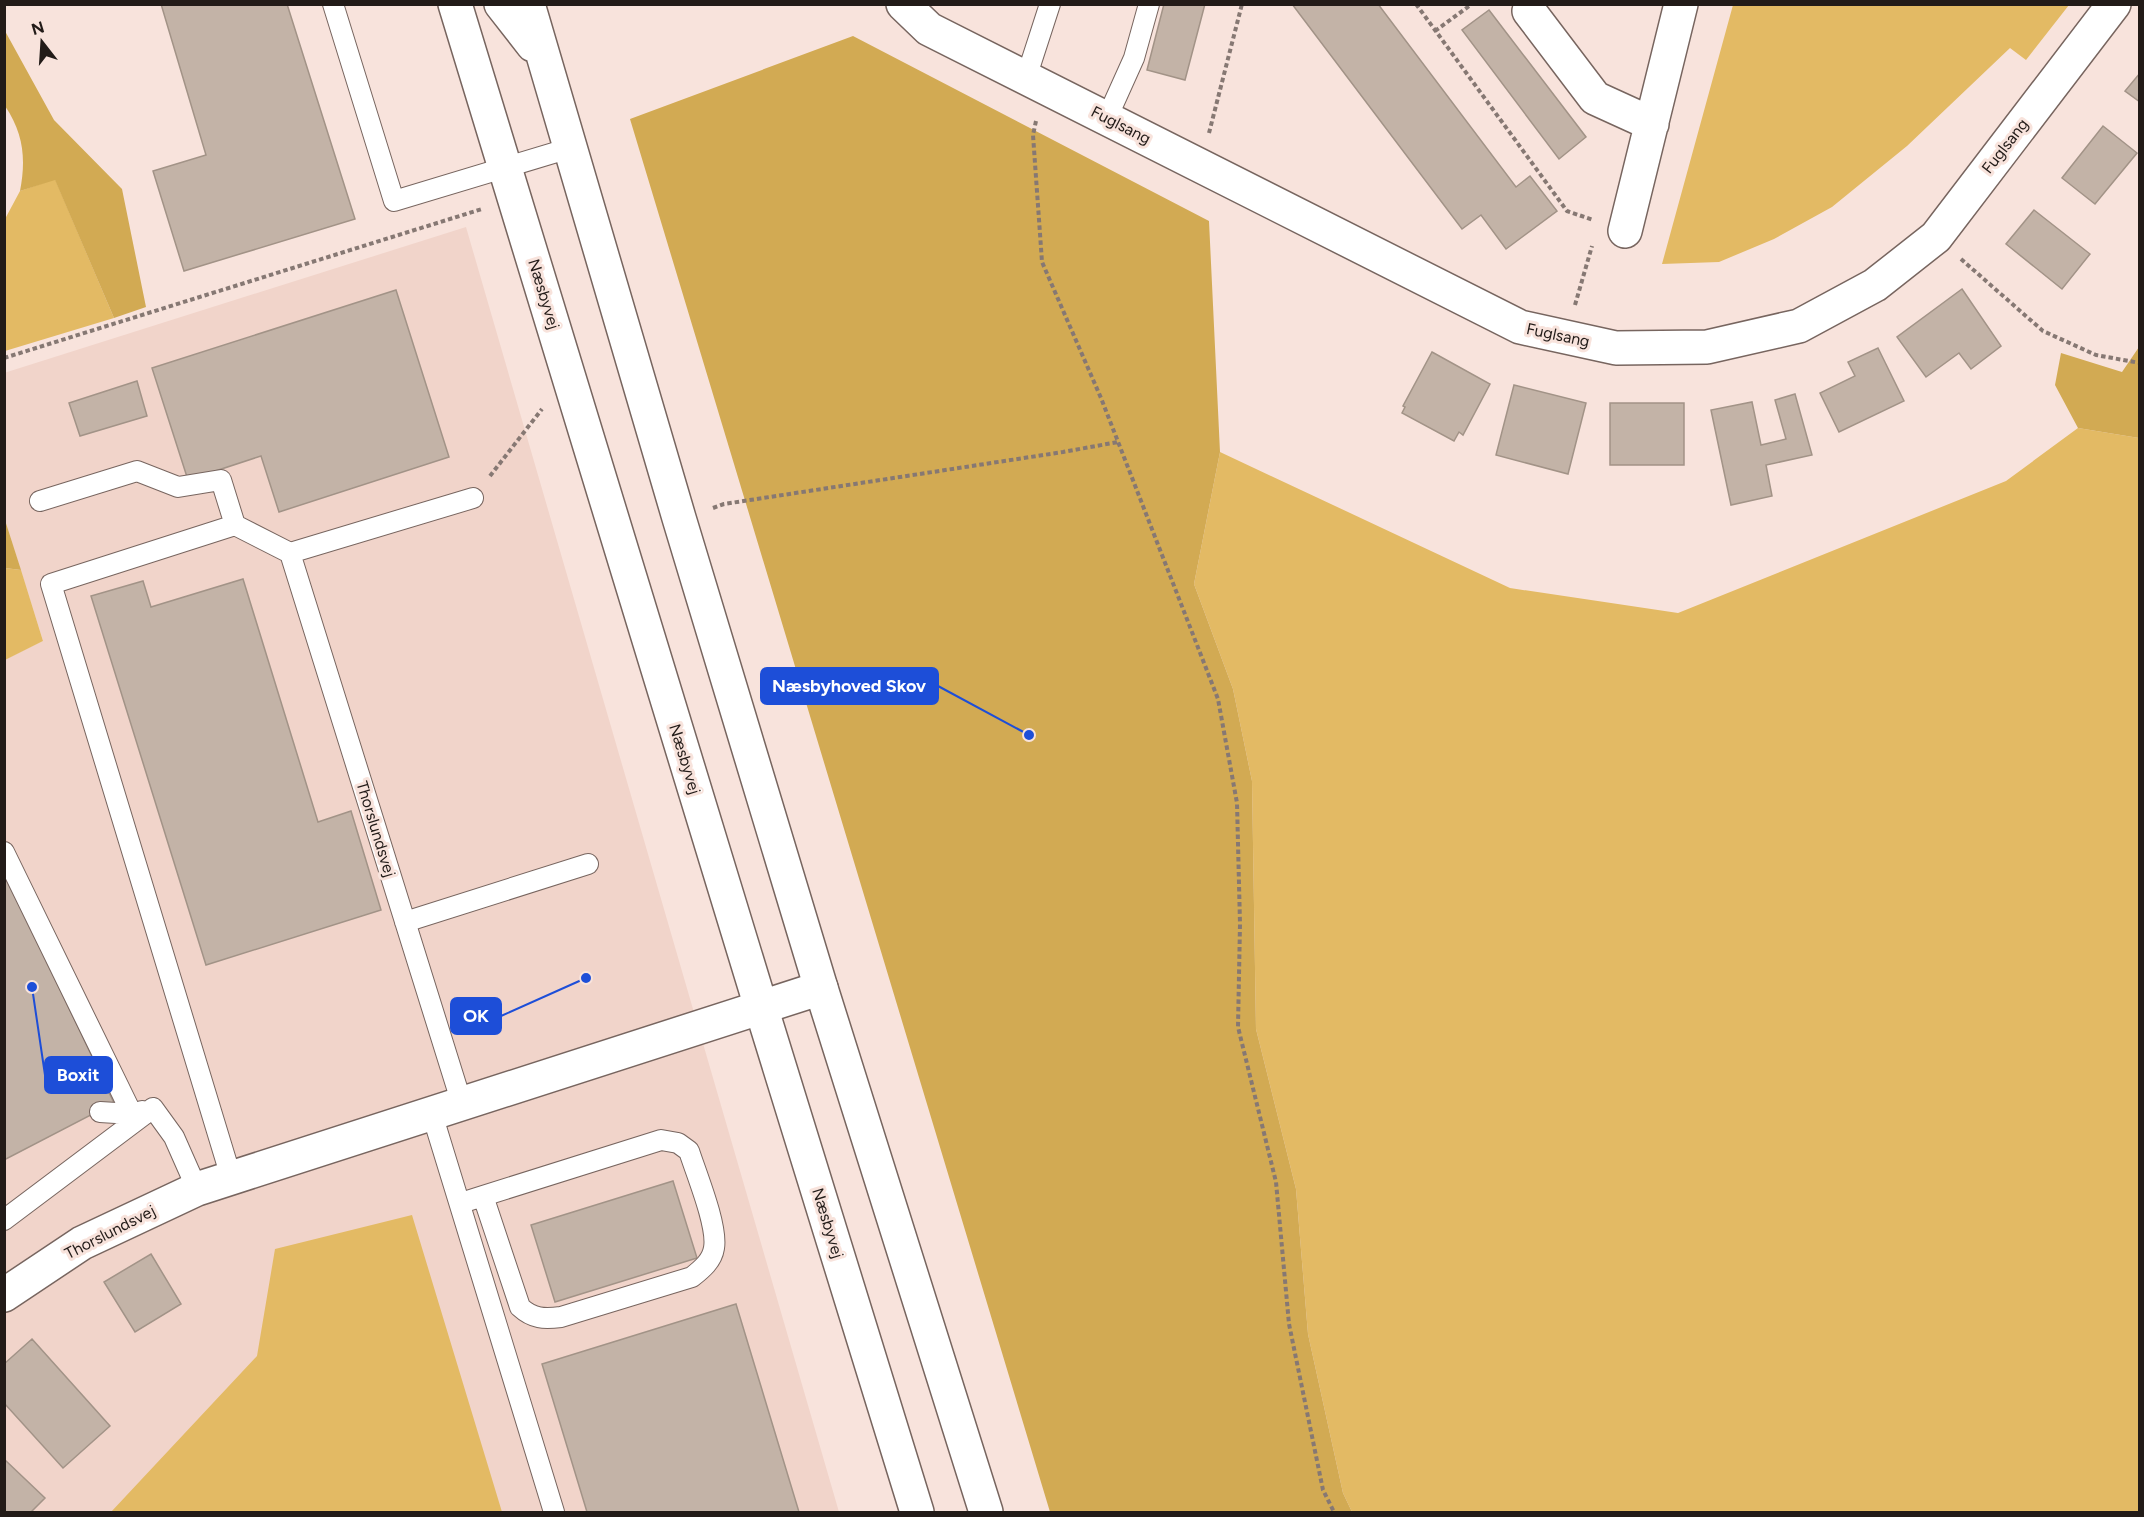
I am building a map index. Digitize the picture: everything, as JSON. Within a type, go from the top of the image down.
[{"type":"street","name":"Næsbyvej","points":[[455,4],[917,1512]]},
{"type":"street","points":[[501,4],[544,58]]},
{"type":"street","points":[[528,4],[679,518],[821,988],[986,1512]]},
{"type":"street","name":"Fuglsang","points":[[903,4],[929,29],[1520,327],[1616,348],[1707,347],[1799,326],[1875,285],[1936,237],[2114,4]]},
{"type":"street","points":[[1612,226],[1652,124],[1681,4]]},
{"type":"street","points":[[1529,11],[1595,98],[1652,124]]},
{"type":"street","name":"Thorslundsvej","points":[[4,1295],[82,1243],[197,1189],[821,988]]},
{"type":"lane","points":[[333,4],[394,201],[510,184],[570,148]]},
{"type":"lane","points":[[1034,82],[1050,4]]},
{"type":"lane","points":[[1107,118],[1134,58],[1149,4]]},
{"type":"lane","points":[[40,501],[137,471],[178,487],[221,480],[235,525]]},
{"type":"lane","points":[[231,1177],[51,584],[235,525],[290,553],[473,498]]},
{"type":"lane","name":"Thorslundsvej","points":[[290,553],[462,1104]]},
{"type":"lane","points":[[4,852],[132,1114]]},
{"type":"lane","points":[[405,922],[588,864]]},
{"type":"lane","points":[[100,1112],[132,1114],[153,1108]]},
{"type":"lane","points":[[153,1108],[174,1137],[197,1189]]},
{"type":"lane","points":[[4,1220],[153,1108]]},
{"type":"lane","points":[[432,1114],[554,1512]]},
{"type":"lane","points":[[460,1203],[661,1140],[678,1143],[689,1151],[714,1231],[714,1248],[708,1264],[692,1277],[561,1317],[546,1319],[530,1316],[520,1307],[483,1196]]},
{"type":"path","points":[[1217,100],[1242,4]]},
{"type":"path","points":[[1416,4],[1567,211],[1612,226],[1565,336]]},
{"type":"path","points":[[1435,31],[1472,4]]},
{"type":"path","points":[[1034,82],[1033,135],[1042,262],[1118,442],[1218,699],[1237,803],[1240,924],[1238,1027],[1276,1182],[1289,1324],[1323,1490],[1334,1512]]},
{"type":"path","points":[[4,358],[510,184]]},
{"type":"path","points":[[1936,237],[2043,331],[2096,355],[2139,363]]},
{"type":"path","points":[[473,498],[569,375]]},
{"type":"path","points":[[679,518],[724,504],[1118,442]]},
{"type":"shaded area","points":[[1733,4],[2069,5],[2026,60],[2010,48],[1907,146],[1832,207],[1774,239],[1719,262],[1662,264]]},
{"type":"shaded area","points":[[5,31],[54,120],[122,189],[146,307],[114,318],[55,180],[20,191],[23,169],[22,147],[16,127],[5,106]]},
{"type":"shaded area","points":[[853,36],[1209,221],[1220,452],[1194,584],[1233,689],[1252,781],[1256,1029],[1296,1189],[1308,1334],[1343,1493],[1352,1512],[1050,1512],[630,119]]},
{"type":"shaded area","points":[[55,179],[114,318],[5,351],[5,219],[20,191]]},
{"type":"shaded area","points":[[466,227],[839,1512],[5,1512],[4,660],[43,641],[5,520],[4,373]]},
{"type":"shaded area","points":[[2139,347],[2139,438],[2078,428],[2055,385],[2061,353],[2122,372]]},
{"type":"shaded area","points":[[2078,428],[2139,438],[2139,1512],[1352,1512],[1343,1493],[1308,1334],[1296,1189],[1256,1029],[1252,781],[1233,689],[1194,584],[1220,452],[1510,588],[1678,613],[2006,481]]},
{"type":"shaded area","points":[[5,520],[21,570],[5,568]]},
{"type":"shaded area","points":[[5,568],[21,570],[43,641],[5,660]]},
{"type":"shaded area","points":[[412,1215],[502,1512],[111,1512],[257,1356],[275,1249]]},
{"type":"building","points":[[161,4],[287,4],[355,219],[184,271],[153,171],[206,155]]},
{"type":"building","points":[[1164,4],[1205,4],[1185,80],[1147,70]]},
{"type":"building","points":[[1292,4],[1378,4],[1516,187],[1530,176],[1557,211],[1506,249],[1481,215],[1462,229]]},
{"type":"building","points":[[1489,10],[1586,137],[1559,159],[1462,30]]},
{"type":"building","points":[[2140,73],[2140,102],[2125,91]]},
{"type":"building","points":[[2103,126],[2137,153],[2095,204],[2062,178]]},
{"type":"building","points":[[2034,210],[2090,254],[2062,289],[2006,244]]},
{"type":"building","points":[[1962,289],[2001,346],[1971,369],[1959,353],[1926,377],[1897,337]]},
{"type":"building","points":[[396,290],[449,457],[279,512],[261,456],[188,480],[152,368]]},
{"type":"building","points":[[1878,348],[1904,401],[1839,432],[1820,393],[1855,376],[1848,362]]},
{"type":"building","points":[[1432,352],[1490,384],[1463,435],[1459,432],[1454,441],[1402,413],[1405,407],[1403,406]]},
{"type":"building","points":[[137,381],[147,416],[80,436],[69,403]]},
{"type":"building","points":[[1514,385],[1586,403],[1568,474],[1496,455]]},
{"type":"building","points":[[1795,394],[1812,455],[1766,465],[1772,496],[1731,505],[1711,410],[1752,402],[1761,445],[1786,439],[1775,400]]},
{"type":"building","points":[[1610,403],[1684,403],[1684,465],[1610,465]]},
{"type":"building","points":[[243,579],[318,822],[351,811],[381,910],[206,965],[91,596],[143,581],[151,607]]},
{"type":"building","points":[[4,871],[114,1103],[4,1160]]},
{"type":"building","points":[[673,1181],[697,1258],[555,1302],[531,1225]]},
{"type":"building","points":[[151,1254],[181,1304],[135,1332],[104,1282]]},
{"type":"building","points":[[736,1304],[799,1512],[587,1512],[542,1364]]},
{"type":"building","points":[[32,1339],[110,1426],[63,1468],[4,1403],[4,1364]]},
{"type":"building","points":[[4,1459],[45,1498],[31,1512],[4,1512]]},
{"type":"place","name":"Næsbyhoved Skov","points":[[1029,735]]},
{"type":"place","name":"OK","points":[[586,978]]},
{"type":"place","name":"Boxit","points":[[32,987]]}]
